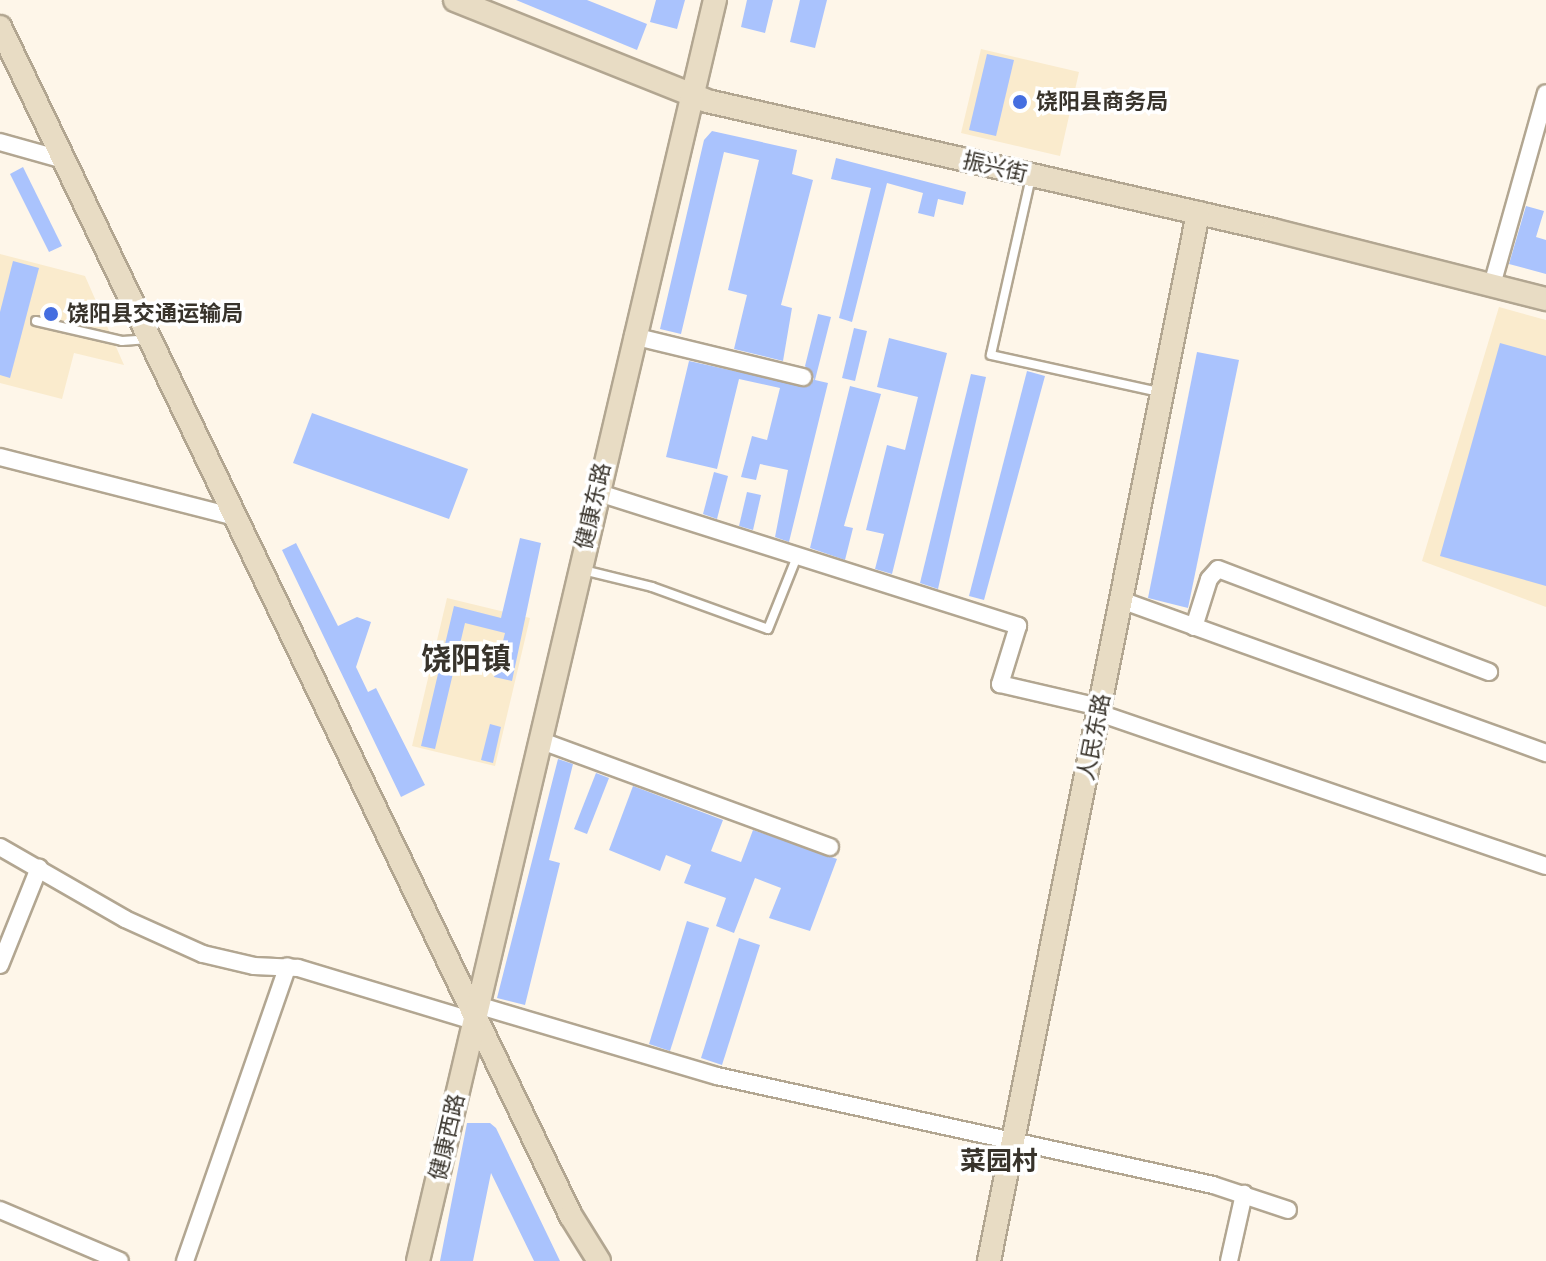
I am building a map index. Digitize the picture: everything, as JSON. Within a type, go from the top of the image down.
[{"type":"street","name":"振兴街","points":[[455,0],[691,96],[1198,213],[1546,299]]},
{"type":"street","name":"健康东路","points":[[475,1013],[715,0]]},
{"type":"street","points":[[0,27],[571,1216],[599,1261]]},
{"type":"street","points":[[1492,285],[1546,93]]},
{"type":"street","points":[[0,142],[64,160]]},
{"type":"street","name":"人民东路","points":[[989,1261],[1198,213]]},
{"type":"street","points":[[633,336],[803,377]]},
{"type":"street","points":[[0,457],[236,517]]},
{"type":"street","points":[[596,492],[796,559],[1018,626],[1000,684],[1099,710],[1546,866]]},
{"type":"street","points":[[1194,627],[1209,579],[1218,569],[1489,672]]},
{"type":"street","points":[[1121,600],[1546,753]]},
{"type":"street","points":[[539,740],[830,847]]},
{"type":"street","points":[[0,847],[125,919],[203,954],[254,966],[288,966],[717,1076],[1244,1194],[1288,1210]]},
{"type":"street","points":[[0,965],[39,868]]},
{"type":"street","points":[[185,1261],[288,966]]},
{"type":"street","name":"健康西路","points":[[418,1261],[475,1013]]},
{"type":"street","points":[[1229,1261],[1244,1194]]},
{"type":"street","points":[[0,1210],[120,1261]]},
{"type":"lane","points":[[1031,176],[991,355],[1163,393]]},
{"type":"lane","points":[[36,321],[122,341],[150,338]]},
{"type":"lane","points":[[578,568],[652,587],[768,629],[796,559]]},
{"type":"shaded area","name":"饶阳县商务局","points":[[981,49],[1079,72],[1060,156],[961,133]]},
{"type":"shaded area","name":"饶阳县交通运输局","points":[[0,254],[85,276],[124,365],[74,353],[62,399],[0,383]]},
{"type":"shaded area","points":[[1499,307],[1546,320],[1546,607],[1422,561]]},
{"type":"shaded area","points":[[447,598],[530,618],[495,766],[412,746]]},
{"type":"building","points":[[516,0],[587,0],[647,24],[637,50]]},
{"type":"building","points":[[656,0],[685,0],[677,29],[650,22]]},
{"type":"building","points":[[747,0],[773,0],[765,33],[741,27]]},
{"type":"building","points":[[800,0],[827,0],[815,48],[790,42]]},
{"type":"building","points":[[987,54],[1014,60],[996,136],[969,130]]},
{"type":"building","points":[[712,131],[797,150],[792,174],[813,180],[781,305],[792,308],[783,361],[734,349],[747,295],[728,290],[759,160],[724,152],[681,334],[660,329],[704,140]]},
{"type":"building","points":[[836,158],[966,192],[963,205],[938,199],[934,217],[918,213],[923,193],[887,183],[852,322],[839,318],[871,188],[831,179]]},
{"type":"building","points":[[23,167],[62,246],[49,252],[10,174]]},
{"type":"building","points":[[1526,206],[1544,211],[1536,237],[1546,240],[1546,274],[1509,264]]},
{"type":"building","points":[[13,261],[39,268],[10,378],[0,375],[0,312]]},
{"type":"building","points":[[818,314],[831,317],[815,380],[828,383],[789,542],[775,537],[788,470],[760,464],[756,480],[741,477],[752,436],[767,440],[780,388],[739,379],[717,469],[666,457],[689,361],[807,387],[814,379],[805,366]]},
{"type":"building","points":[[854,328],[867,331],[855,381],[842,378]]},
{"type":"building","points":[[889,338],[947,353],[892,574],[875,569],[884,534],[866,530],[887,445],[905,450],[918,397],[877,387]]},
{"type":"building","points":[[1500,343],[1546,356],[1546,586],[1440,556]]},
{"type":"building","points":[[1197,352],[1239,360],[1188,608],[1148,598]]},
{"type":"building","points":[[1027,371],[1045,376],[984,600],[969,596]]},
{"type":"building","points":[[971,374],[986,377],[938,589],[920,583]]},
{"type":"building","points":[[850,386],[881,394],[844,526],[853,528],[845,560],[810,548]]},
{"type":"building","points":[[312,413],[468,469],[449,519],[293,463]]},
{"type":"building","points":[[714,472],[728,476],[717,519],[703,514]]},
{"type":"building","points":[[747,492],[761,495],[753,530],[739,526]]},
{"type":"building","points":[[520,538],[541,543],[512,681],[494,677],[505,633],[465,623],[435,749],[421,746],[454,606],[501,618]]},
{"type":"building","points":[[296,543],[338,626],[357,617],[371,622],[356,667],[368,692],[376,688],[425,785],[401,797],[282,550]]},
{"type":"building","points":[[490,724],[501,727],[493,763],[481,760]]},
{"type":"building","points":[[558,759],[573,764],[549,860],[560,863],[525,1005],[497,998]]},
{"type":"building","points":[[596,773],[609,778],[587,834],[574,829]]},
{"type":"building","points":[[633,786],[723,820],[711,851],[741,862],[753,830],[837,859],[810,931],[769,918],[781,888],[755,878],[734,933],[716,926],[726,898],[684,883],[691,865],[666,855],[660,871],[609,850]]},
{"type":"building","points":[[687,921],[709,928],[670,1051],[649,1044]]},
{"type":"building","points":[[739,938],[760,945],[722,1065],[701,1058]]},
{"type":"building","points":[[467,1123],[490,1123],[496,1128],[560,1261],[534,1261],[491,1173],[473,1261],[440,1261]]},
{"type":"place","name":"饶阳县商务局","points":[[1020,102]]},
{"type":"place","name":"饶阳县交通运输局","points":[[51,314]]},
{"type":"district","name":"饶阳镇","points":[[466,658]]},
{"type":"district","name":"菜园村","points":[[999,1161]]}]
